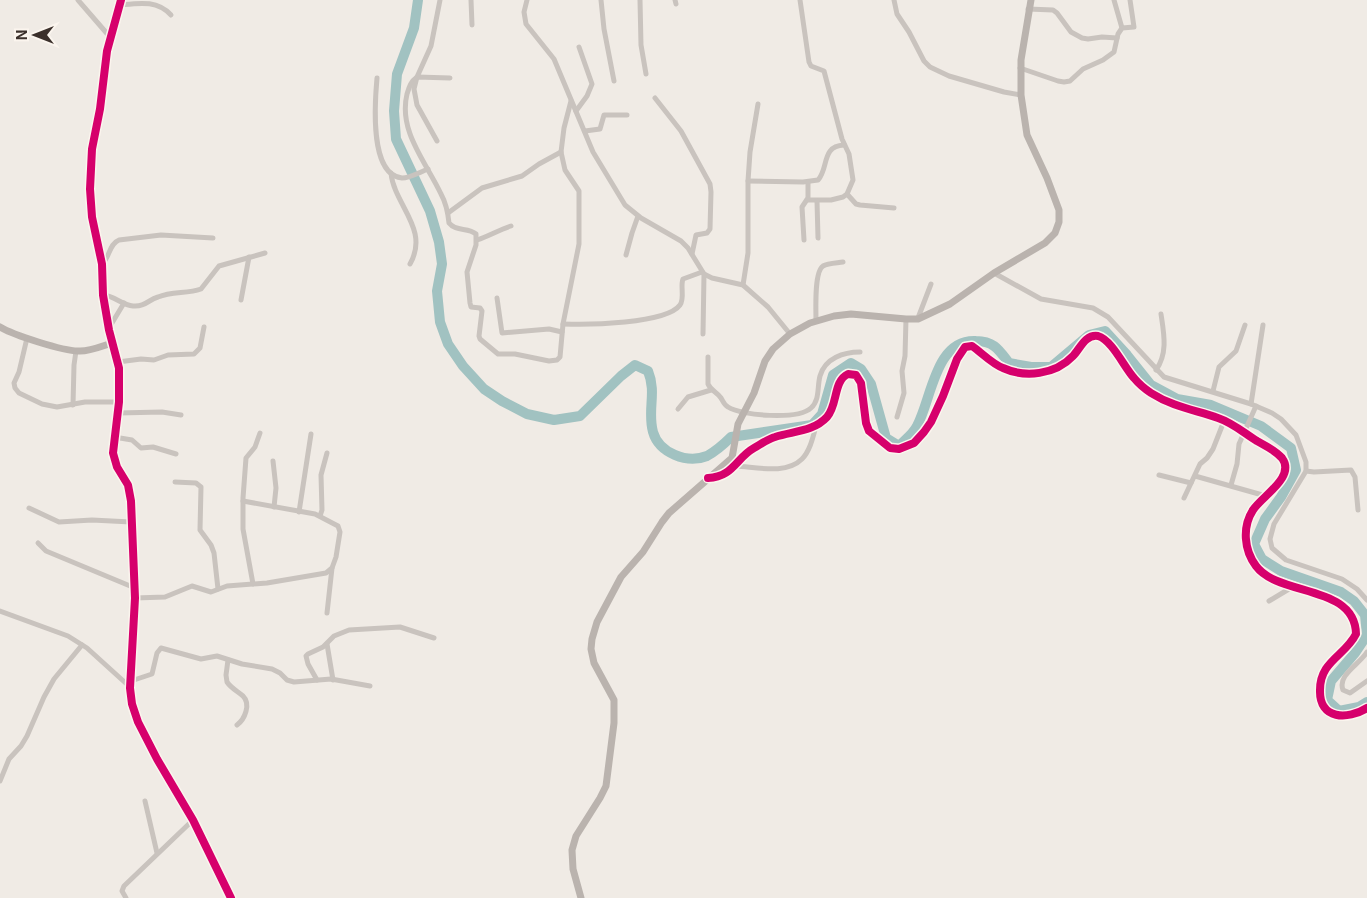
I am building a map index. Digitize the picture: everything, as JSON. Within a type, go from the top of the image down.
[{"type":"main road","points":[[581,898],[573,868],[572,850],[576,836],[606,786],[614,729],[614,700],[594,663],[592,655],[592,639],[597,622],[621,577],[643,552],[662,522],[732,458],[738,424],[754,393],[768,355],[790,334],[816,321],[851,314],[906,320],[918,319],[950,304],[994,273],[1045,243],[1055,233],[1059,222],[1057,204],[1028,135],[1020,95],[1020,68],[1030,0]]},
{"type":"main road","points":[[120,2],[110,37],[90,171],[92,217],[102,264],[103,295],[108,330],[118,362],[119,402],[114,437],[115,460],[130,493],[135,598],[131,684],[132,704],[138,722],[157,759],[193,820],[231,898]]},
{"type":"main road","points":[[0,327],[27,338],[76,351],[88,350],[112,343]]},
{"type":"street","points":[[78,0],[110,37]]},
{"type":"street","points":[[440,0],[432,46],[417,77],[409,88],[405,102],[405,114],[410,134],[442,195],[449,223],[452,227],[475,232],[477,240],[468,269],[467,280],[471,305],[473,308],[480,308],[482,311],[478,336],[498,354],[515,354],[549,361],[557,360],[560,357],[563,324],[579,244],[580,224],[578,188],[565,170],[561,152],[564,128],[571,101]]},
{"type":"street","points":[[471,0],[472,25]]},
{"type":"street","points":[[526,0],[524,12],[526,24],[554,59],[593,152],[625,205],[638,216],[681,241],[703,273],[712,278],[743,285],[768,307],[790,334]]},
{"type":"street","points":[[601,0],[604,29],[614,81]]},
{"type":"street","points":[[640,0],[641,45],[646,74]]},
{"type":"street","points":[[800,0],[809,62],[811,66],[824,71],[844,145],[849,154],[853,180],[847,194],[837,199],[807,200]]},
{"type":"street","points":[[894,0],[897,14],[930,67],[949,76],[1020,95]]},
{"type":"street","points":[[1020,68],[1067,82],[1083,69],[1103,60],[1114,52],[1117,38],[1122,28],[1114,0]]},
{"type":"street","points":[[1122,28],[1132,28],[1135,26],[1130,0]]},
{"type":"street","points":[[120,2],[157,3],[163,5],[171,15]]},
{"type":"street","points":[[1028,9],[1053,10],[1071,32],[1082,38],[1117,38]]},
{"type":"street","points":[[576,110],[587,96],[592,84],[580,47]]},
{"type":"street","points":[[417,77],[450,78]]},
{"type":"street","points":[[417,77],[414,89],[416,105],[436,141]]},
{"type":"street","points":[[377,78],[375,101],[377,138],[383,162],[391,173],[393,186],[415,228],[416,246],[414,258],[410,264]]},
{"type":"street","points":[[655,98],[681,131],[711,188],[710,229],[707,233],[698,234],[695,237],[692,255]]},
{"type":"street","points":[[743,285],[748,253],[750,146],[758,104]]},
{"type":"street","points":[[585,131],[600,129],[604,115],[628,115]]},
{"type":"street","points":[[748,181],[808,182],[820,179],[826,158],[832,149],[836,146],[844,145]]},
{"type":"street","points":[[448,213],[482,188],[522,176],[561,152]]},
{"type":"street","points":[[391,173],[400,177],[408,177],[428,169]]},
{"type":"street","points":[[804,240],[802,207],[803,203],[807,200],[808,182]]},
{"type":"street","points":[[847,194],[856,204],[894,208]]},
{"type":"street","points":[[817,201],[818,238]]},
{"type":"street","points":[[626,254],[638,216]]},
{"type":"street","points":[[477,240],[491,236],[498,230],[511,226]]},
{"type":"street","points":[[102,264],[107,259],[113,243],[119,240],[160,235],[213,238]]},
{"type":"street","points":[[103,295],[113,297],[132,306],[146,305],[157,297],[173,292],[201,290],[219,266],[265,253]]},
{"type":"street","points":[[240,300],[249,257]]},
{"type":"street","points":[[816,321],[816,295],[821,269],[825,266],[843,262]]},
{"type":"street","points":[[563,324],[595,325],[655,317],[680,305],[683,279],[703,273]]},
{"type":"street","points":[[703,273],[703,334]]},
{"type":"street","points":[[994,273],[1042,299],[1093,308],[1108,316],[1164,377],[1253,405],[1281,419],[1296,435],[1306,462],[1306,471],[1274,524],[1270,539],[1272,548],[1286,560],[1342,579],[1357,589],[1367,600]]},
{"type":"street","points":[[918,319],[931,284]]},
{"type":"street","points":[[497,298],[502,333],[549,329],[562,332]]},
{"type":"street","points":[[108,330],[124,303]]},
{"type":"street","points":[[1156,370],[1163,359],[1164,351],[1162,314]]},
{"type":"street","points":[[898,417],[904,394],[902,371],[905,356],[906,320]]},
{"type":"street","points":[[1213,391],[1220,367],[1237,348],[1245,325]]},
{"type":"street","points":[[1231,486],[1238,464],[1238,448],[1254,413],[1253,405],[1263,325]]},
{"type":"street","points":[[118,362],[140,359],[154,360],[168,355],[194,354],[200,348],[204,327]]},
{"type":"street","points":[[708,478],[720,476],[736,466],[752,449],[773,438],[816,426],[832,411],[842,378],[848,374],[853,374],[859,378],[861,383],[866,423],[869,431],[890,448],[899,450],[914,444],[931,422],[957,359],[966,347],[972,346],[1002,368],[1028,374],[1039,374],[1068,361],[1084,341],[1092,336],[1098,336],[1111,346],[1134,378],[1152,393],[1180,408],[1237,426],[1277,453],[1284,462],[1285,474],[1252,511],[1246,539],[1248,552],[1257,568],[1271,578],[1337,601],[1342,605],[1356,627],[1356,634],[1353,640],[1332,660],[1323,674],[1320,689],[1322,704],[1331,713],[1342,717],[1357,714],[1367,708]]},
{"type":"street","points":[[27,338],[19,372],[14,383],[16,390],[42,404],[57,407],[85,402],[119,402]]},
{"type":"street","points":[[73,405],[73,371],[76,351]]},
{"type":"street","points":[[708,357],[707,381],[711,390],[718,394],[727,407],[743,413],[788,415],[806,411],[814,404],[818,396],[820,376],[828,362],[842,354],[860,352]]},
{"type":"street","points":[[678,409],[688,397],[711,390]]},
{"type":"street","points":[[118,412],[162,412],[181,416]]},
{"type":"street","points":[[1184,498],[1202,461],[1208,458],[1213,449],[1224,421]]},
{"type":"street","points":[[736,466],[775,470],[799,462],[808,451],[816,426]]},
{"type":"street","points":[[253,584],[243,529],[243,501],[246,458],[255,448],[260,434]]},
{"type":"street","points":[[300,512],[311,434]]},
{"type":"street","points":[[114,437],[132,440],[141,448],[153,447],[176,454]]},
{"type":"street","points":[[320,516],[322,510],[321,475],[327,453]]},
{"type":"street","points":[[273,461],[276,488],[274,507]]},
{"type":"street","points":[[1306,471],[1351,470],[1355,477],[1358,510]]},
{"type":"street","points":[[1159,475],[1191,482]]},
{"type":"street","points":[[1195,476],[1266,496]]},
{"type":"street","points":[[175,482],[196,483],[202,487],[200,530],[211,545],[214,553],[218,589]]},
{"type":"street","points":[[135,598],[165,597],[192,586],[197,586],[207,592],[213,592],[228,586],[329,572],[336,556],[340,528],[320,516],[243,501]]},
{"type":"street","points":[[29,508],[59,522],[92,520],[131,522]]},
{"type":"street","points":[[38,543],[46,551],[134,588]]},
{"type":"street","points":[[327,613],[332,567]]},
{"type":"street","points":[[1269,601],[1294,586]]},
{"type":"street","points":[[0,611],[68,636],[131,684],[152,674],[157,653],[162,648],[201,659],[217,656],[242,664],[272,669],[290,682],[334,680],[370,686]]},
{"type":"street","points":[[317,680],[308,664],[306,656],[323,648],[334,636],[344,631],[400,627],[434,638]]},
{"type":"street","points":[[327,644],[334,680]]},
{"type":"street","points":[[0,781],[9,759],[27,736],[54,679],[82,645]]},
{"type":"street","points":[[1367,652],[1359,663],[1346,674],[1341,686],[1343,690],[1350,693],[1367,681]]},
{"type":"street","points":[[228,660],[227,682],[243,696],[246,702],[244,717],[237,725]]},
{"type":"street","points":[[145,801],[157,853]]},
{"type":"street","points":[[126,898],[122,891],[124,886],[193,820]]},
{"type":"waterway","points":[[418,0],[414,28],[397,74],[394,111],[396,139],[430,211],[439,242],[442,264],[437,291],[440,322],[448,344],[463,366],[484,389],[527,414],[554,420],[580,416],[635,365],[648,371],[651,379],[651,424],[656,439],[667,451],[691,459],[707,456],[731,437],[812,425],[822,414],[833,375],[851,363],[861,369],[871,384],[886,438],[899,446],[912,434],[917,426],[931,386],[943,360],[962,343],[982,341],[999,350],[1009,363],[1031,367],[1051,367],[1089,335],[1105,331],[1151,385],[1177,399],[1211,405],[1261,426],[1291,448],[1296,470],[1281,497],[1265,519],[1254,544],[1262,559],[1281,571],[1341,592],[1354,601],[1365,615],[1367,635],[1355,653],[1331,681],[1327,700],[1339,711],[1359,707],[1367,702]]},
{"type":"cycle path","points":[[121,0],[107,51],[100,109],[92,149],[90,189],[92,217],[102,264],[103,295],[109,330],[119,368],[119,402],[113,453],[117,467],[128,485],[131,501],[135,598],[130,688],[132,704],[138,722],[157,759],[193,820],[231,898]]},
{"type":"cycle path","points":[[708,478],[716,477],[729,471],[748,452],[770,439],[816,426],[827,417],[833,406],[840,382],[848,374],[856,375],[861,383],[866,423],[869,431],[890,448],[899,449],[914,443],[931,422],[957,359],[965,347],[972,346],[1003,368],[1030,374],[1049,371],[1058,367],[1073,356],[1086,340],[1090,337],[1098,336],[1108,343],[1134,378],[1151,393],[1176,405],[1229,423],[1273,450],[1282,458],[1285,472],[1276,486],[1257,505],[1249,517],[1246,531],[1249,553],[1256,566],[1267,576],[1281,583],[1330,599],[1343,607],[1352,618],[1356,634],[1324,672],[1321,680],[1321,700],[1324,707],[1336,715],[1352,714],[1367,708]]}]
